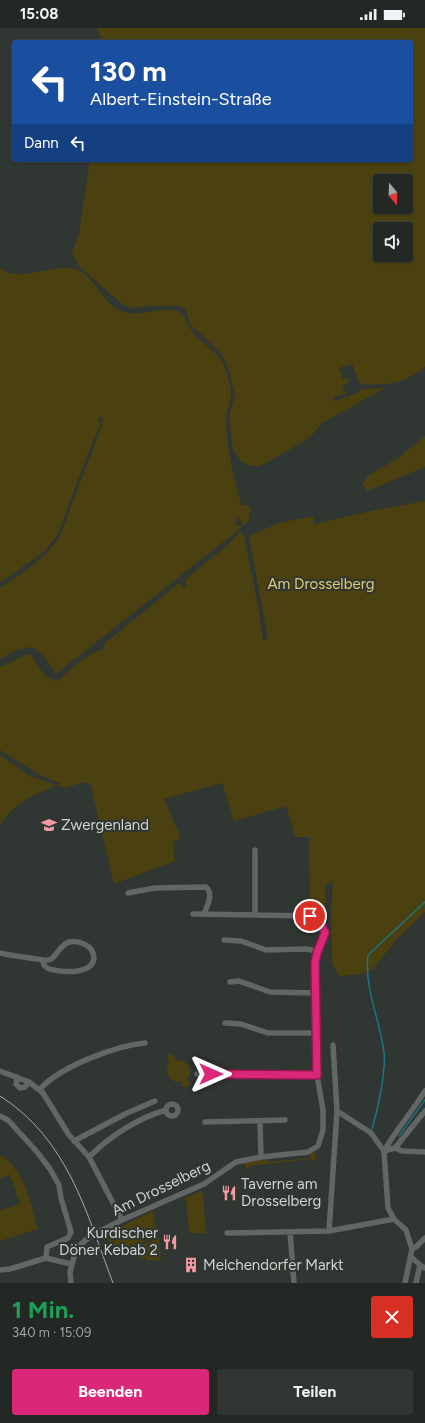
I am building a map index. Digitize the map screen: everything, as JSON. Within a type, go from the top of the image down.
[{"type":"street","points":[[255,850],[255,915]]},
{"type":"street","points":[[128,893],[155,888],[206,887],[211,894],[204,914]]},
{"type":"street","points":[[193,914],[310,916],[320,921],[325,933],[317,953],[306,949],[266,950],[240,941],[224,940]]},
{"type":"street","points":[[0,953],[43,960],[55,957],[64,944],[71,942],[88,946],[94,957],[90,966],[85,970],[79,971],[47,968],[43,964],[43,960]]},
{"type":"street","name":"Am Drosselberg","points":[[71,1283],[71,1264],[78,1248],[85,1240],[122,1220],[204,1184],[236,1162],[261,1157],[308,1152],[318,1146],[323,1130],[322,1100],[317,1075],[317,953]]},
{"type":"street","points":[[230,982],[239,981],[270,992],[316,992]]},
{"type":"street","points":[[225,1023],[241,1024],[257,1031],[268,1033],[317,1033]]},
{"type":"street","points":[[40,1089],[52,1078],[93,1057],[134,1044],[145,1043]]},
{"type":"street","points":[[329,1231],[336,1111],[333,1045]]},
{"type":"street","points":[[0,1071],[29,1082],[40,1089],[47,1097],[74,1141],[89,1157],[122,1220]]},
{"type":"street","points":[[197,1074],[317,1075]]},
{"type":"street","points":[[17,1077],[16,1084],[20,1088],[25,1087],[29,1082]]},
{"type":"street","points":[[405,1283],[412,1249],[406,1230],[394,1219],[388,1208],[386,1198],[384,1151],[393,1136],[407,1120],[425,1091]]},
{"type":"street","points":[[74,1141],[121,1116],[155,1101]]},
{"type":"street","points":[[89,1157],[106,1142],[138,1121],[166,1110]]},
{"type":"street","points":[[336,1111],[371,1133],[384,1151]]},
{"type":"street","points":[[384,1151],[395,1148],[425,1111]]},
{"type":"street","points":[[0,1116],[8,1120],[38,1153],[59,1185],[61,1198],[71,1232],[68,1238],[47,1247],[46,1258]]},
{"type":"street","points":[[205,1122],[285,1120]]},
{"type":"street","points":[[260,1121],[261,1157]]},
{"type":"street","points":[[395,1148],[402,1151],[425,1152]]},
{"type":"street","points":[[227,1234],[329,1231],[394,1219]]},
{"type":"street","points":[[290,1232],[294,1283]]},
{"type":"street","points":[[412,1249],[416,1248],[425,1238]]},
{"type":"street","points":[[411,1257],[422,1267],[416,1283]]},
{"type":"street","points":[[0,1270],[10,1269],[46,1258],[71,1264]]},
{"type":"green space","points":[[98,28],[425,28],[425,367],[417,373],[402,381],[394,383],[360,384],[352,364],[339,368],[343,379],[348,378],[349,380],[347,384],[342,386],[346,394],[333,397],[335,402],[346,396],[347,397],[361,391],[361,389],[385,388],[322,423],[313,434],[303,442],[260,466],[250,466],[241,461],[233,450],[229,417],[235,394],[227,364],[222,354],[191,325],[185,309],[179,306],[148,306],[133,308],[123,305],[79,266],[72,253],[79,233],[90,162],[413,162],[413,40],[101,40]]},
{"type":"green space","points":[[0,268],[8,273],[17,274],[27,274],[58,268],[77,270],[84,273],[110,303],[123,312],[137,314],[165,309],[177,311],[183,315],[195,335],[219,357],[226,372],[231,392],[226,419],[229,452],[233,474],[242,506],[249,505],[251,510],[249,513],[249,522],[243,525],[237,515],[236,525],[242,527],[56,674],[45,657],[32,647],[18,649],[0,659],[0,588],[41,559],[60,536],[101,428],[103,417],[98,417],[100,426],[91,445],[58,534],[45,551],[0,583]]},
{"type":"green space","points":[[425,436],[425,467],[367,491],[362,484],[368,476],[398,458]]},
{"type":"green space","points":[[425,501],[425,912],[397,939],[373,969],[361,974],[339,976],[332,964],[331,912],[333,882],[326,885],[324,915],[310,913],[309,837],[295,837],[286,806],[234,821],[222,783],[164,799],[181,838],[173,842],[175,861],[114,884],[91,786],[85,782],[65,788],[57,785],[61,784],[40,775],[0,750],[0,667],[28,654],[31,655],[48,678],[57,681],[94,652],[105,649],[104,644],[179,583],[183,588],[186,586],[185,580],[231,542],[240,532],[244,537],[259,610],[263,640],[268,639],[249,536],[279,523],[313,516],[314,524],[380,509]]},
{"type":"green space","points":[[0,755],[29,776],[57,785],[25,800],[12,810],[0,825]]},
{"type":"green space","points":[[169,1054],[172,1054],[176,1060],[184,1062],[189,1066],[190,1072],[187,1080],[190,1084],[187,1087],[182,1086],[181,1082],[173,1081],[169,1077],[167,1068],[170,1063],[167,1059]]},
{"type":"green space","points":[[314,1152],[317,1158],[312,1162],[311,1159],[249,1166],[249,1169],[247,1169],[244,1164],[246,1161],[267,1159],[268,1162],[311,1158],[310,1154]]},
{"type":"green space","points":[[0,1155],[9,1161],[21,1178],[26,1188],[38,1229],[0,1241],[0,1210],[20,1204],[10,1175],[0,1178]]},
{"type":"green space","points":[[201,1191],[203,1193],[206,1233],[189,1233],[186,1197]]},
{"type":"green space","points":[[153,1211],[157,1236],[114,1253],[106,1234]]},
{"type":"green space","points":[[159,1239],[161,1260],[148,1261],[146,1258],[141,1259],[136,1247]]},
{"type":"waterway","points":[[372,1129],[381,1090],[384,1070],[384,1052],[368,980],[368,955],[425,902]]},
{"type":"waterway","points":[[399,1136],[425,1100]]},
{"type":"tram line","points":[[0,1096],[23,1113],[43,1133],[59,1155],[72,1179],[94,1230],[113,1283]]},
{"type":"place","name":"Zwergenland","points":[[49,825]]},
{"type":"place","name":"Taverne am Drosselberg","points":[[229,1193]]},
{"type":"place","name":"Kurdischer Döner Kebab 2","points":[[170,1242]]},
{"type":"place","name":"Melchendorfer Markt","points":[[191,1265]]},
{"type":"route","points":[[211,1074],[317,1075],[315,963],[317,953],[324,937],[325,929],[320,921],[310,916]]}]
